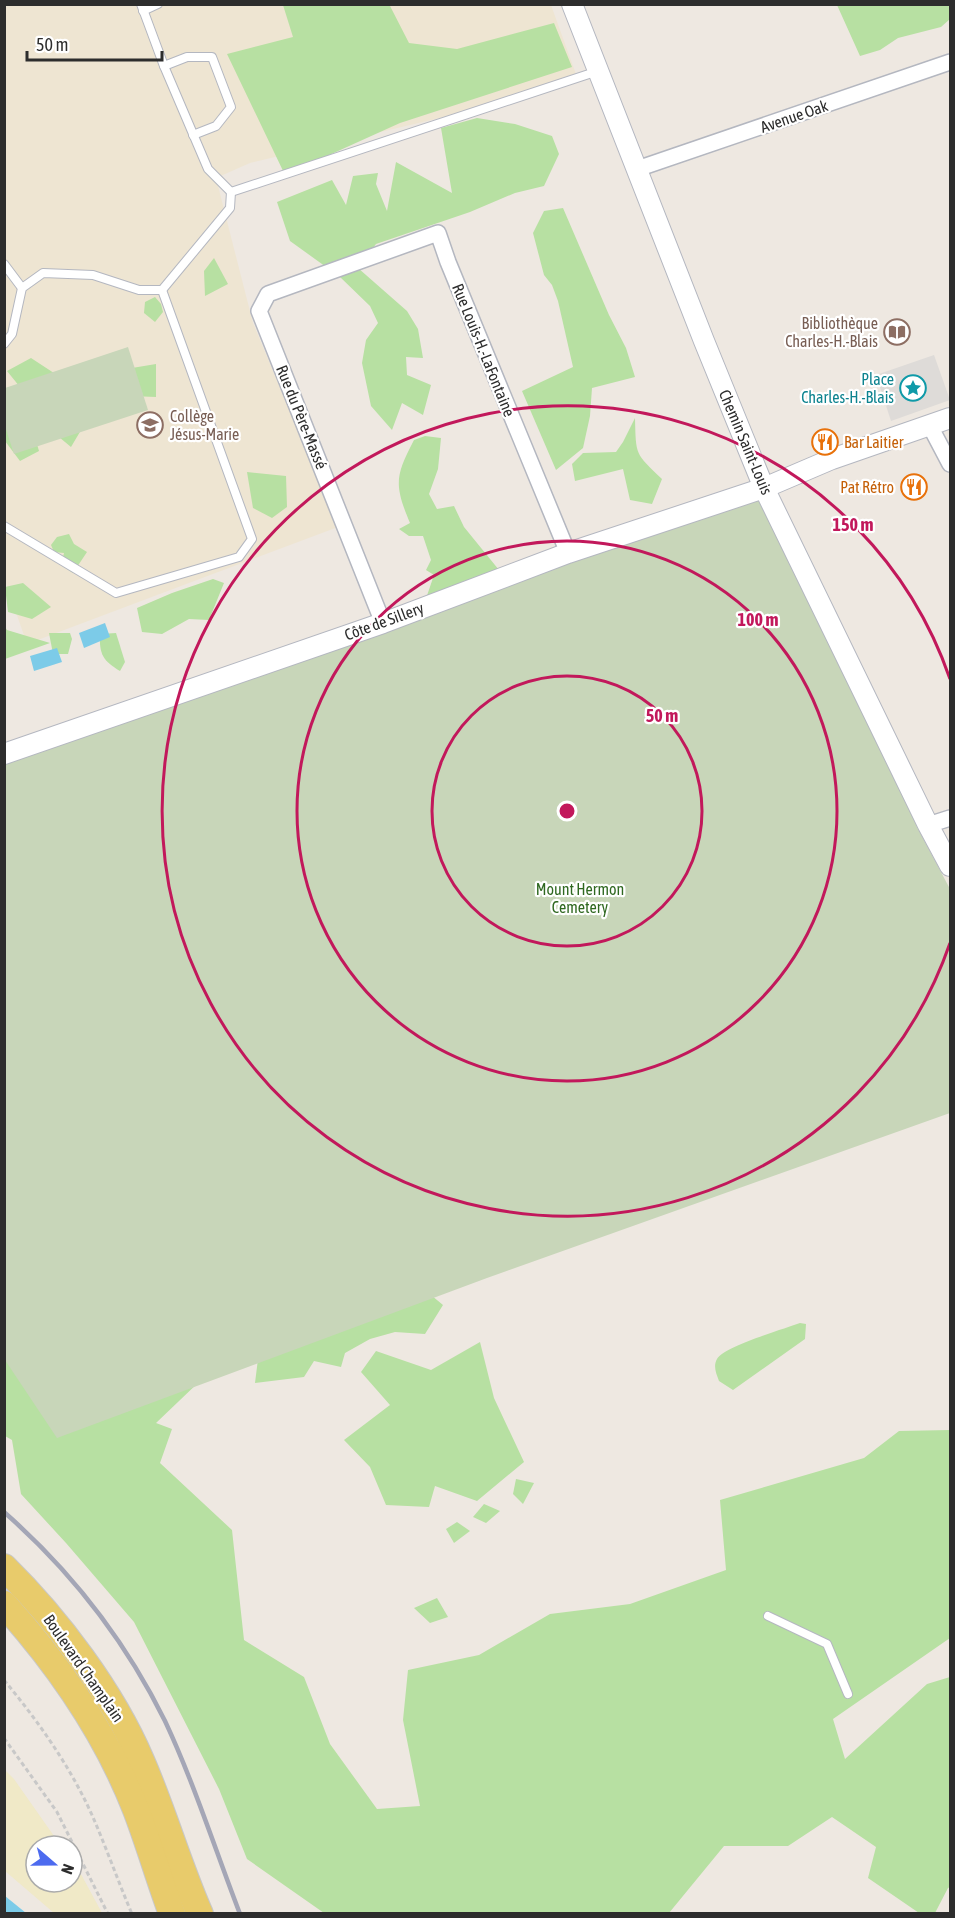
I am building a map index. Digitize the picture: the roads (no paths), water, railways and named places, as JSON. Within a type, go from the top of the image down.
[{"type":"main road","name":"Boulevard Champlain","points":[[4,1567],[26,1588],[66,1638],[102,1689],[123,1724],[153,1789],[200,1914]]},
{"type":"main road","name":"Boulevard Champlain","points":[[4,1604],[57,1668],[97,1730],[136,1811],[172,1914]]},
{"type":"street","name":"Chemin Saint-Louis","points":[[572,4],[764,488],[928,825],[951,866]]},
{"type":"street","name":"Avenue Oak","points":[[637,170],[951,62]]},
{"type":"street","name":"Rue Louis-H.-LaFontaine","points":[[350,264],[438,233],[568,553]]},
{"type":"street","name":"Rue du Père-Massé","points":[[350,264],[268,294],[259,311],[383,623]]},
{"type":"street","name":"Côte de Sillery","points":[[4,754],[383,623],[568,553],[764,488],[832,459],[951,418]]},
{"type":"street","points":[[930,426],[951,464]]},
{"type":"street","points":[[928,825],[951,818]]},
{"type":"lane","points":[[158,4],[142,8],[164,66],[208,169],[231,192],[230,208],[162,290]]},
{"type":"lane","points":[[164,66],[187,57],[212,57],[231,107],[216,126],[193,135]]},
{"type":"lane","points":[[231,192],[599,70]]},
{"type":"lane","points":[[4,264],[22,288]]},
{"type":"lane","points":[[4,344],[12,334],[22,288],[43,273],[93,275],[138,290],[162,290]]},
{"type":"lane","points":[[4,526],[116,593],[239,558],[252,539],[162,290]]},
{"type":"lane","points":[[768,1616],[828,1644],[848,1694]]},
{"type":"water","points":[[105,623],[110,637],[84,648],[79,633]]},
{"type":"water","points":[[57,648],[62,662],[34,671],[30,656]]},
{"type":"water","points":[[5,1896],[26,1913],[5,1913]]},
{"type":"railway","points":[[4,1512],[52,1558],[74,1583],[133,1663],[165,1721],[204,1816],[240,1914]]},
{"type":"place","name":"Bibliothèque Charles-H.-Blais","points":[[897,332]]},
{"type":"place","name":"Place Charles-H.-Blais","points":[[913,388]]},
{"type":"place","name":"Collège Jésus-Marie","points":[[150,425]]},
{"type":"place","name":"Bar Laitier","points":[[825,442]]},
{"type":"place","name":"Pat Rétro","points":[[914,487]]},
{"type":"park label","name":"Mount Hermon Cemetery","points":[[580,898]]}]
